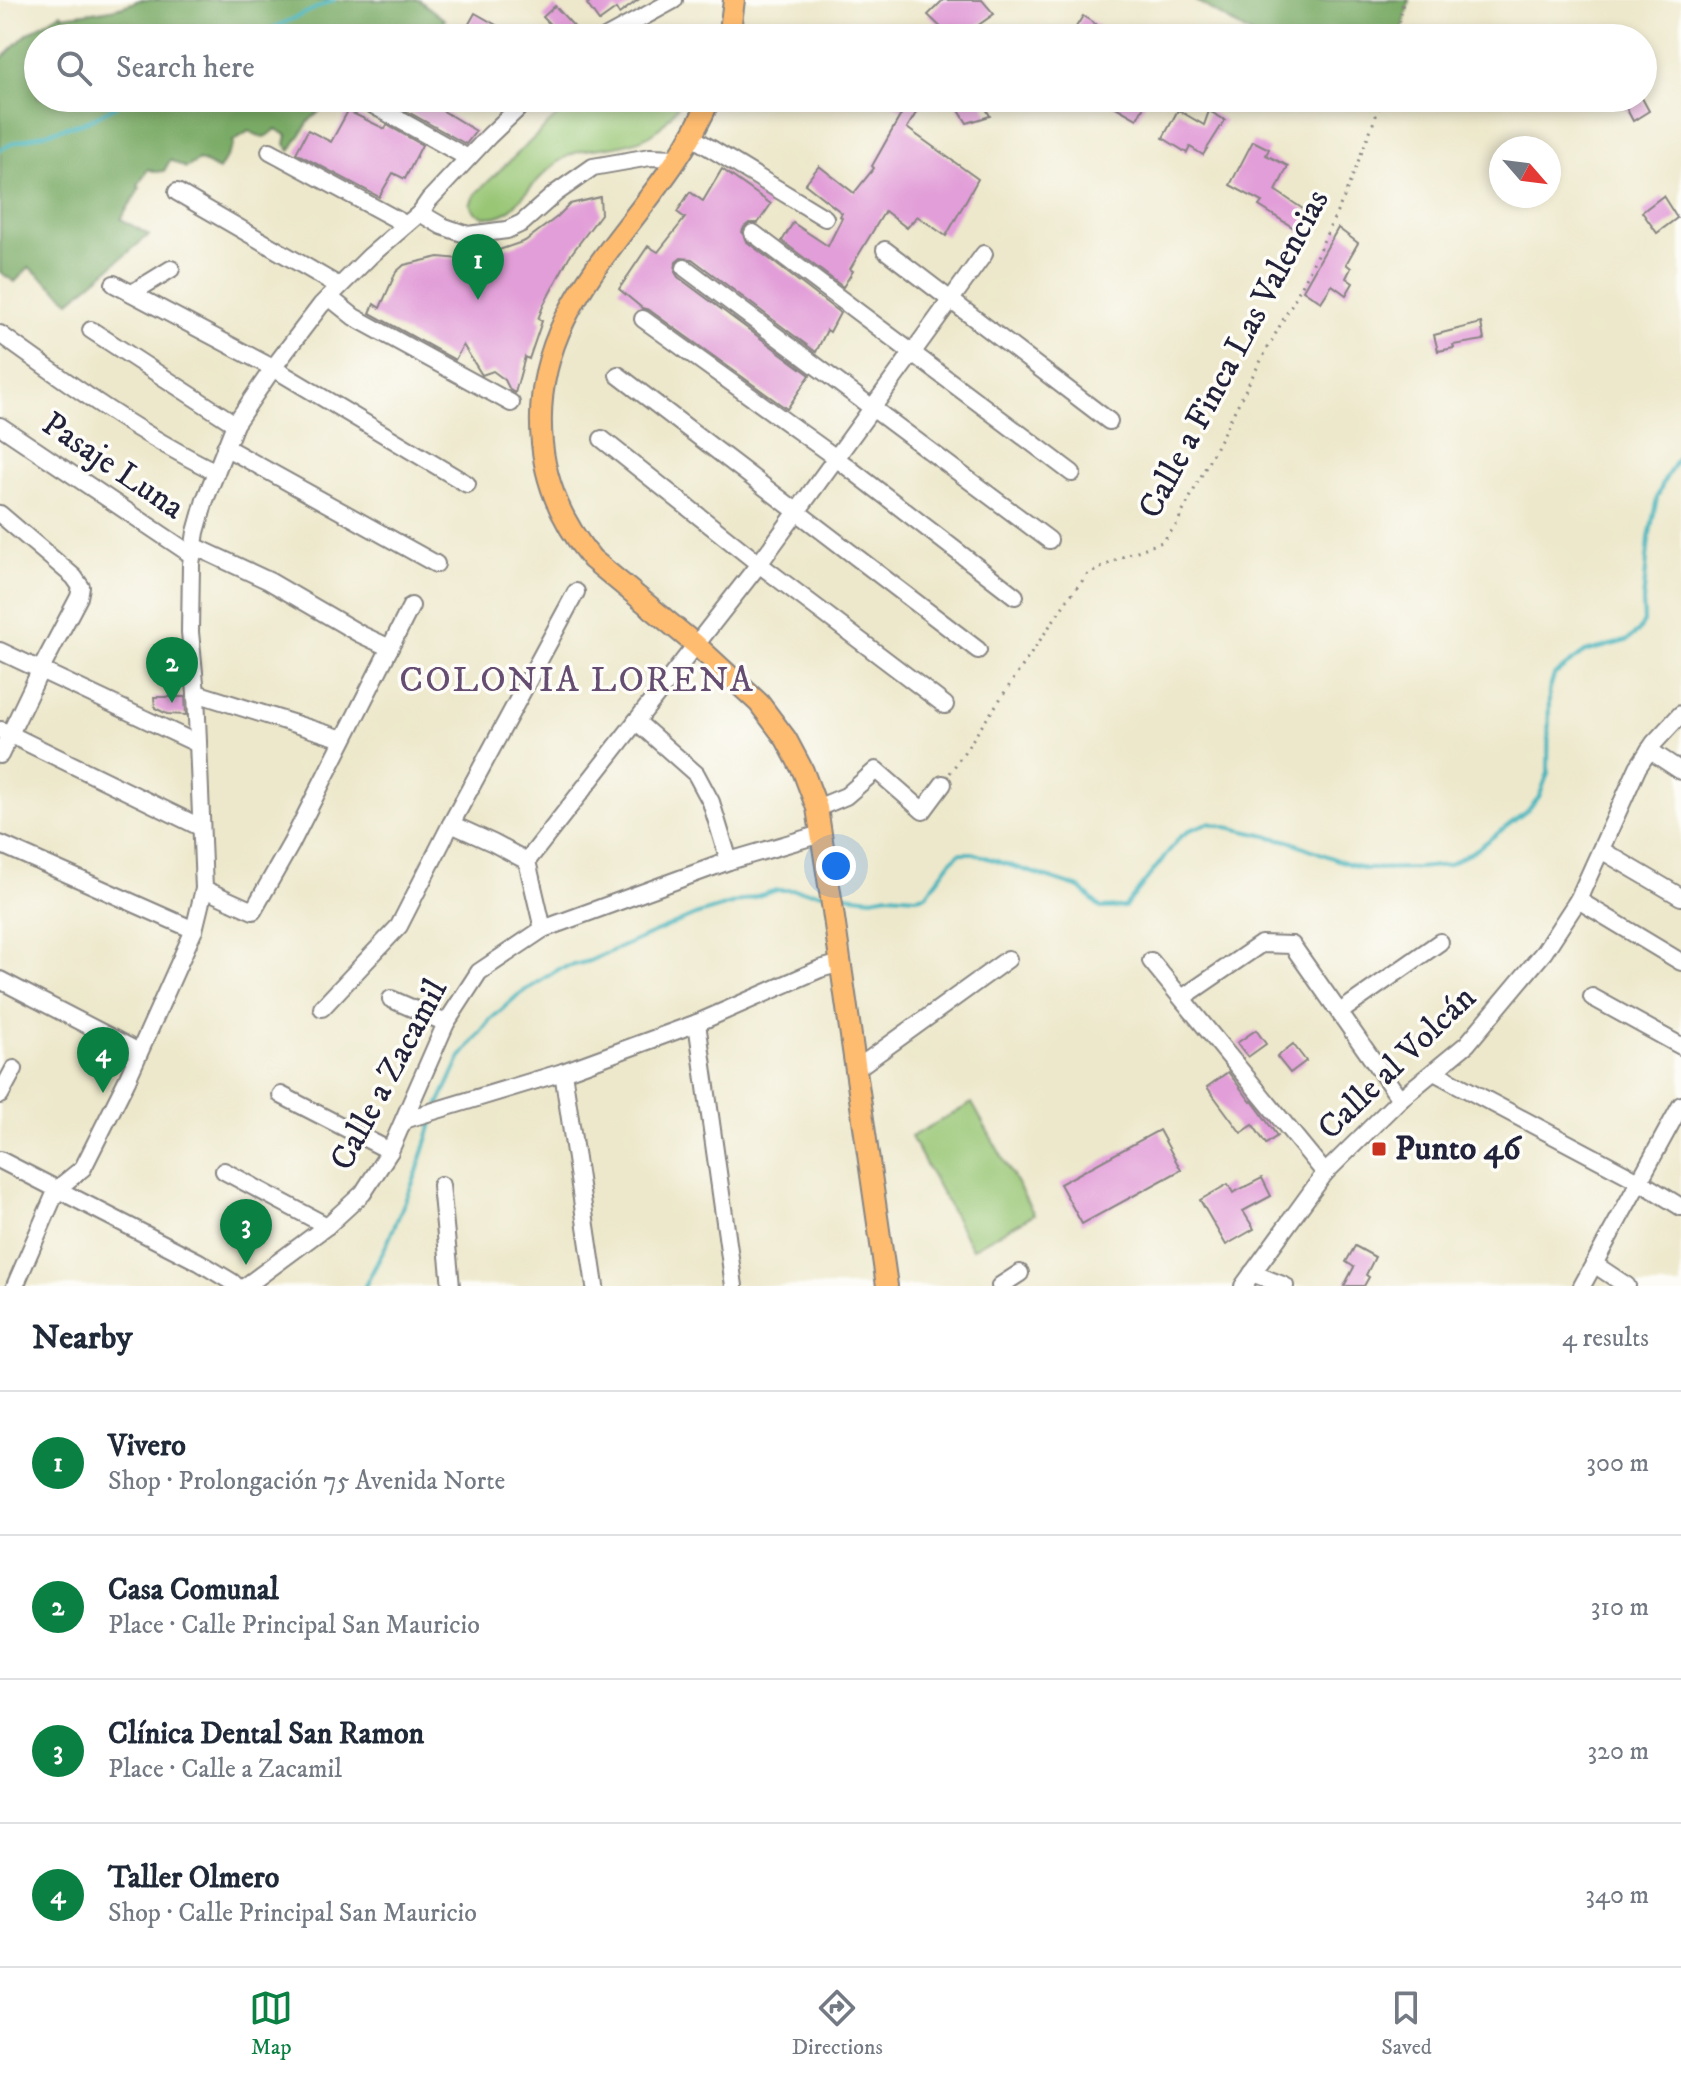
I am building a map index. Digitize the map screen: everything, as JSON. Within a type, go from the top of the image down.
[{"type":"main road","points":[[731,24],[734,0]]},
{"type":"main road","points":[[704,112],[678,158],[593,269],[570,310],[552,349],[544,379],[539,417],[543,453],[549,485],[565,520],[592,559],[695,644],[759,703],[786,739],[803,771],[817,808],[887,1286]]},
{"type":"street","points":[[630,24],[674,0]]},
{"type":"street","points":[[386,112],[468,158]]},
{"type":"street","points":[[15,1286],[57,1189],[83,1168],[194,930],[204,889],[196,693],[190,632],[193,551],[205,500],[225,447],[235,424],[273,368],[334,292],[420,213],[468,158],[515,112]]},
{"type":"street","points":[[692,137],[825,218]]},
{"type":"street","points":[[270,151],[405,224]]},
{"type":"street","points":[[420,213],[442,226],[468,235],[507,230],[522,223],[556,193],[593,167],[650,157],[678,158]]},
{"type":"street","points":[[177,192],[334,292],[354,317],[511,403]]},
{"type":"street","points":[[753,233],[1072,473]]},
{"type":"street","points":[[885,250],[1109,421]]},
{"type":"street","points":[[527,861],[759,564],[984,254]]},
{"type":"street","points":[[685,268],[1049,540]]},
{"type":"street","points":[[132,293],[171,269]]},
{"type":"street","points":[[114,284],[273,368],[467,484]]},
{"type":"street","points":[[643,319],[836,458],[1015,596]]},
{"type":"street","points":[[91,330],[235,424]]},
{"type":"street","points":[[0,334],[113,414],[216,472]]},
{"type":"street","points":[[618,375],[978,650]]},
{"type":"street","name":"Pasaje Luna","points":[[0,426],[193,551],[269,581],[390,648]]},
{"type":"street","points":[[602,439],[759,564],[945,705]]},
{"type":"street","points":[[225,447],[436,564]]},
{"type":"street","points":[[0,514],[74,577],[81,587],[79,597],[5,732],[0,755]]},
{"type":"street","points":[[322,1008],[399,926],[576,592]]},
{"type":"street","points":[[204,889],[253,911],[291,844],[411,606]]},
{"type":"street","points":[[0,651],[198,744]]},
{"type":"street","points":[[196,693],[343,739]]},
{"type":"street","points":[[636,721],[696,774],[711,802],[729,861]]},
{"type":"street","name":"Calle al Volcán","points":[[1248,1280],[1325,1173],[1400,1099],[1467,1044],[1544,952],[1578,900],[1638,767],[1649,750],[1678,723]]},
{"type":"street","points":[[5,732],[200,827]]},
{"type":"street","points":[[1649,750],[1681,771]]},
{"type":"street","points":[[817,808],[846,796],[876,770],[923,811],[943,784]]},
{"type":"street","points":[[451,824],[527,861],[543,929]]},
{"type":"street","name":"Calle a Zacamil","points":[[246,1286],[327,1226],[363,1193],[390,1151],[446,1023],[479,972],[543,929],[729,861],[821,834]]},
{"type":"street","points":[[0,844],[194,930]]},
{"type":"street","points":[[1601,850],[1681,897]]},
{"type":"street","points":[[1578,900],[1681,962]]},
{"type":"street","points":[[1340,1012],[1440,942]]},
{"type":"street","points":[[1182,998],[1261,944],[1292,945],[1400,1099]]},
{"type":"street","points":[[856,1069],[1008,959]]},
{"type":"street","points":[[1151,961],[1325,1173]]},
{"type":"street","points":[[404,1120],[563,1072],[697,1023],[820,969],[841,963]]},
{"type":"street","points":[[0,980],[139,1052]]},
{"type":"street","points":[[1592,997],[1681,1046]]},
{"type":"street","points":[[391,999],[446,1023]]},
{"type":"street","points":[[697,1023],[734,1286]]},
{"type":"street","points":[[0,1095],[14,1069]]},
{"type":"street","points":[[563,1072],[595,1286]]},
{"type":"street","points":[[1434,1072],[1639,1181],[1681,1207]]},
{"type":"street","points":[[281,1095],[390,1151]]},
{"type":"street","points":[[1582,1286],[1681,1105]]},
{"type":"street","points":[[0,1160],[199,1262],[236,1286]]},
{"type":"street","points":[[224,1171],[327,1226]]},
{"type":"street","points":[[441,1185],[451,1286]]},
{"type":"street","points":[[1594,1264],[1627,1286]]},
{"type":"street","points":[[1000,1286],[1020,1273]]},
{"type":"street","points":[[1248,1280],[1285,1286]]},
{"type":"path","points":[[1399,24],[1403,0]]},
{"type":"path","name":"Calle a Finca Las Valencias","points":[[943,784],[1087,575],[1126,555],[1162,542],[1175,527],[1307,276],[1345,195],[1378,112]]},
{"type":"green space","points":[[139,0],[419,0],[445,20],[441,24],[44,24],[61,13],[64,16],[121,7]]},
{"type":"green space","points":[[1195,0],[1409,0],[1404,24],[1234,24]]},
{"type":"green space","points":[[24,37],[24,112],[319,112],[310,120],[290,151],[285,144],[287,135],[276,129],[263,137],[249,131],[232,142],[234,144],[219,170],[199,160],[186,168],[170,160],[164,171],[148,169],[121,219],[149,235],[70,301],[29,267],[15,282],[0,272],[0,60]]},
{"type":"green space","points":[[561,112],[673,112],[661,127],[645,138],[571,154],[549,169],[507,212],[491,217],[476,213],[470,204],[475,194]]},
{"type":"green space","points":[[972,1103],[1034,1214],[972,1249],[911,1137]]},
{"type":"building","points":[[593,0],[638,0],[619,14],[616,9],[599,21],[587,4]]},
{"type":"building","points":[[943,0],[982,0],[994,14],[980,24],[937,24],[928,15]]},
{"type":"building","points":[[555,6],[572,24],[550,24],[543,17]]},
{"type":"building","points":[[475,13],[494,24],[469,24]]},
{"type":"building","points":[[1083,16],[1095,24],[1078,24]]},
{"type":"building","points":[[350,112],[385,129],[387,125],[422,145],[405,179],[393,173],[379,197],[296,153],[308,130],[331,142]]},
{"type":"building","points":[[408,112],[445,112],[476,131],[466,144]]},
{"type":"building","points":[[902,112],[917,112],[907,128],[978,179],[946,236],[917,216],[907,228],[885,211],[850,269],[853,271],[843,287],[782,241],[793,223],[828,246],[842,218],[842,213],[805,184],[819,166],[854,193],[874,168],[872,166]]},
{"type":"building","points":[[960,112],[988,112],[990,116],[967,123]]},
{"type":"building","points":[[1125,112],[1141,112],[1137,119]]},
{"type":"building","points":[[1177,112],[1204,125],[1209,112],[1225,120],[1203,155],[1190,147],[1187,153],[1163,138]]},
{"type":"building","points":[[1628,112],[1647,112],[1633,121]]},
{"type":"building","points":[[1253,141],[1269,149],[1266,155],[1288,166],[1276,191],[1312,215],[1302,233],[1259,206],[1262,202],[1230,185]]},
{"type":"building","points":[[722,169],[771,204],[758,223],[749,223],[744,227],[742,232],[746,241],[840,313],[816,352],[692,259],[681,258],[676,262],[678,277],[810,375],[787,409],[619,289],[648,246],[658,252],[685,218],[677,212],[690,192],[703,201]]},
{"type":"building","points":[[1663,196],[1677,218],[1657,233],[1642,212]]},
{"type":"building","points":[[600,197],[601,214],[569,257],[544,304],[538,319],[542,321],[529,359],[525,357],[515,393],[493,371],[482,375],[463,345],[455,360],[370,313],[374,304],[380,308],[396,272],[404,265],[439,257],[459,259],[525,241],[570,204]]},
{"type":"building","points":[[1338,228],[1358,243],[1346,264],[1351,268],[1346,278],[1353,283],[1346,295],[1332,285],[1321,302],[1303,290]]},
{"type":"building","points":[[1481,323],[1484,340],[1438,351],[1434,335]]},
{"type":"building","points":[[154,697],[185,697],[186,715],[167,714],[155,708]]},
{"type":"building","points":[[1256,1030],[1266,1044],[1248,1057],[1237,1043]]},
{"type":"building","points":[[1293,1044],[1306,1061],[1290,1073],[1277,1057]]},
{"type":"building","points":[[1228,1072],[1277,1136],[1266,1144],[1253,1125],[1241,1133],[1207,1087]]},
{"type":"building","points":[[1159,1130],[1181,1170],[1082,1224],[1060,1184]]},
{"type":"building","points":[[1262,1178],[1271,1196],[1243,1211],[1254,1229],[1226,1245],[1200,1200],[1228,1184],[1233,1193]]},
{"type":"building","points":[[1355,1246],[1375,1257],[1364,1286],[1344,1286],[1354,1267],[1346,1262]]},
{"type":"waterway","points":[[282,24],[334,0]]},
{"type":"waterway","points":[[0,150],[13,143],[88,121],[105,112]]},
{"type":"waterway","points":[[837,894],[872,898],[926,895],[951,861],[960,853],[972,853],[1080,888],[1101,908],[1125,907],[1180,837],[1209,823],[1289,841],[1365,869],[1448,865],[1477,849],[1528,810],[1539,797],[1548,773],[1549,692],[1554,675],[1585,652],[1626,641],[1639,631],[1644,621],[1649,538],[1657,498],[1681,452]]},
{"type":"waterway","points":[[438,1106],[461,1057],[490,1020],[518,995],[559,969],[589,961],[695,915],[777,890],[824,893]]},
{"type":"waterway","points":[[365,1286],[416,1175],[435,1114]]},
{"type":"place","name":"Vivero","points":[[478,300]]},
{"type":"place","name":"Casa Comunal","points":[[172,703]]},
{"type":"place","name":"Taller Olmero","points":[[103,1093]]},
{"type":"place","name":"Punto 46","points":[[1379,1149]]},
{"type":"place","name":"Clínica Dental San Ramon","points":[[246,1265]]},
{"type":"district","name":"COLONIA LORENA","points":[[577,680]]}]
